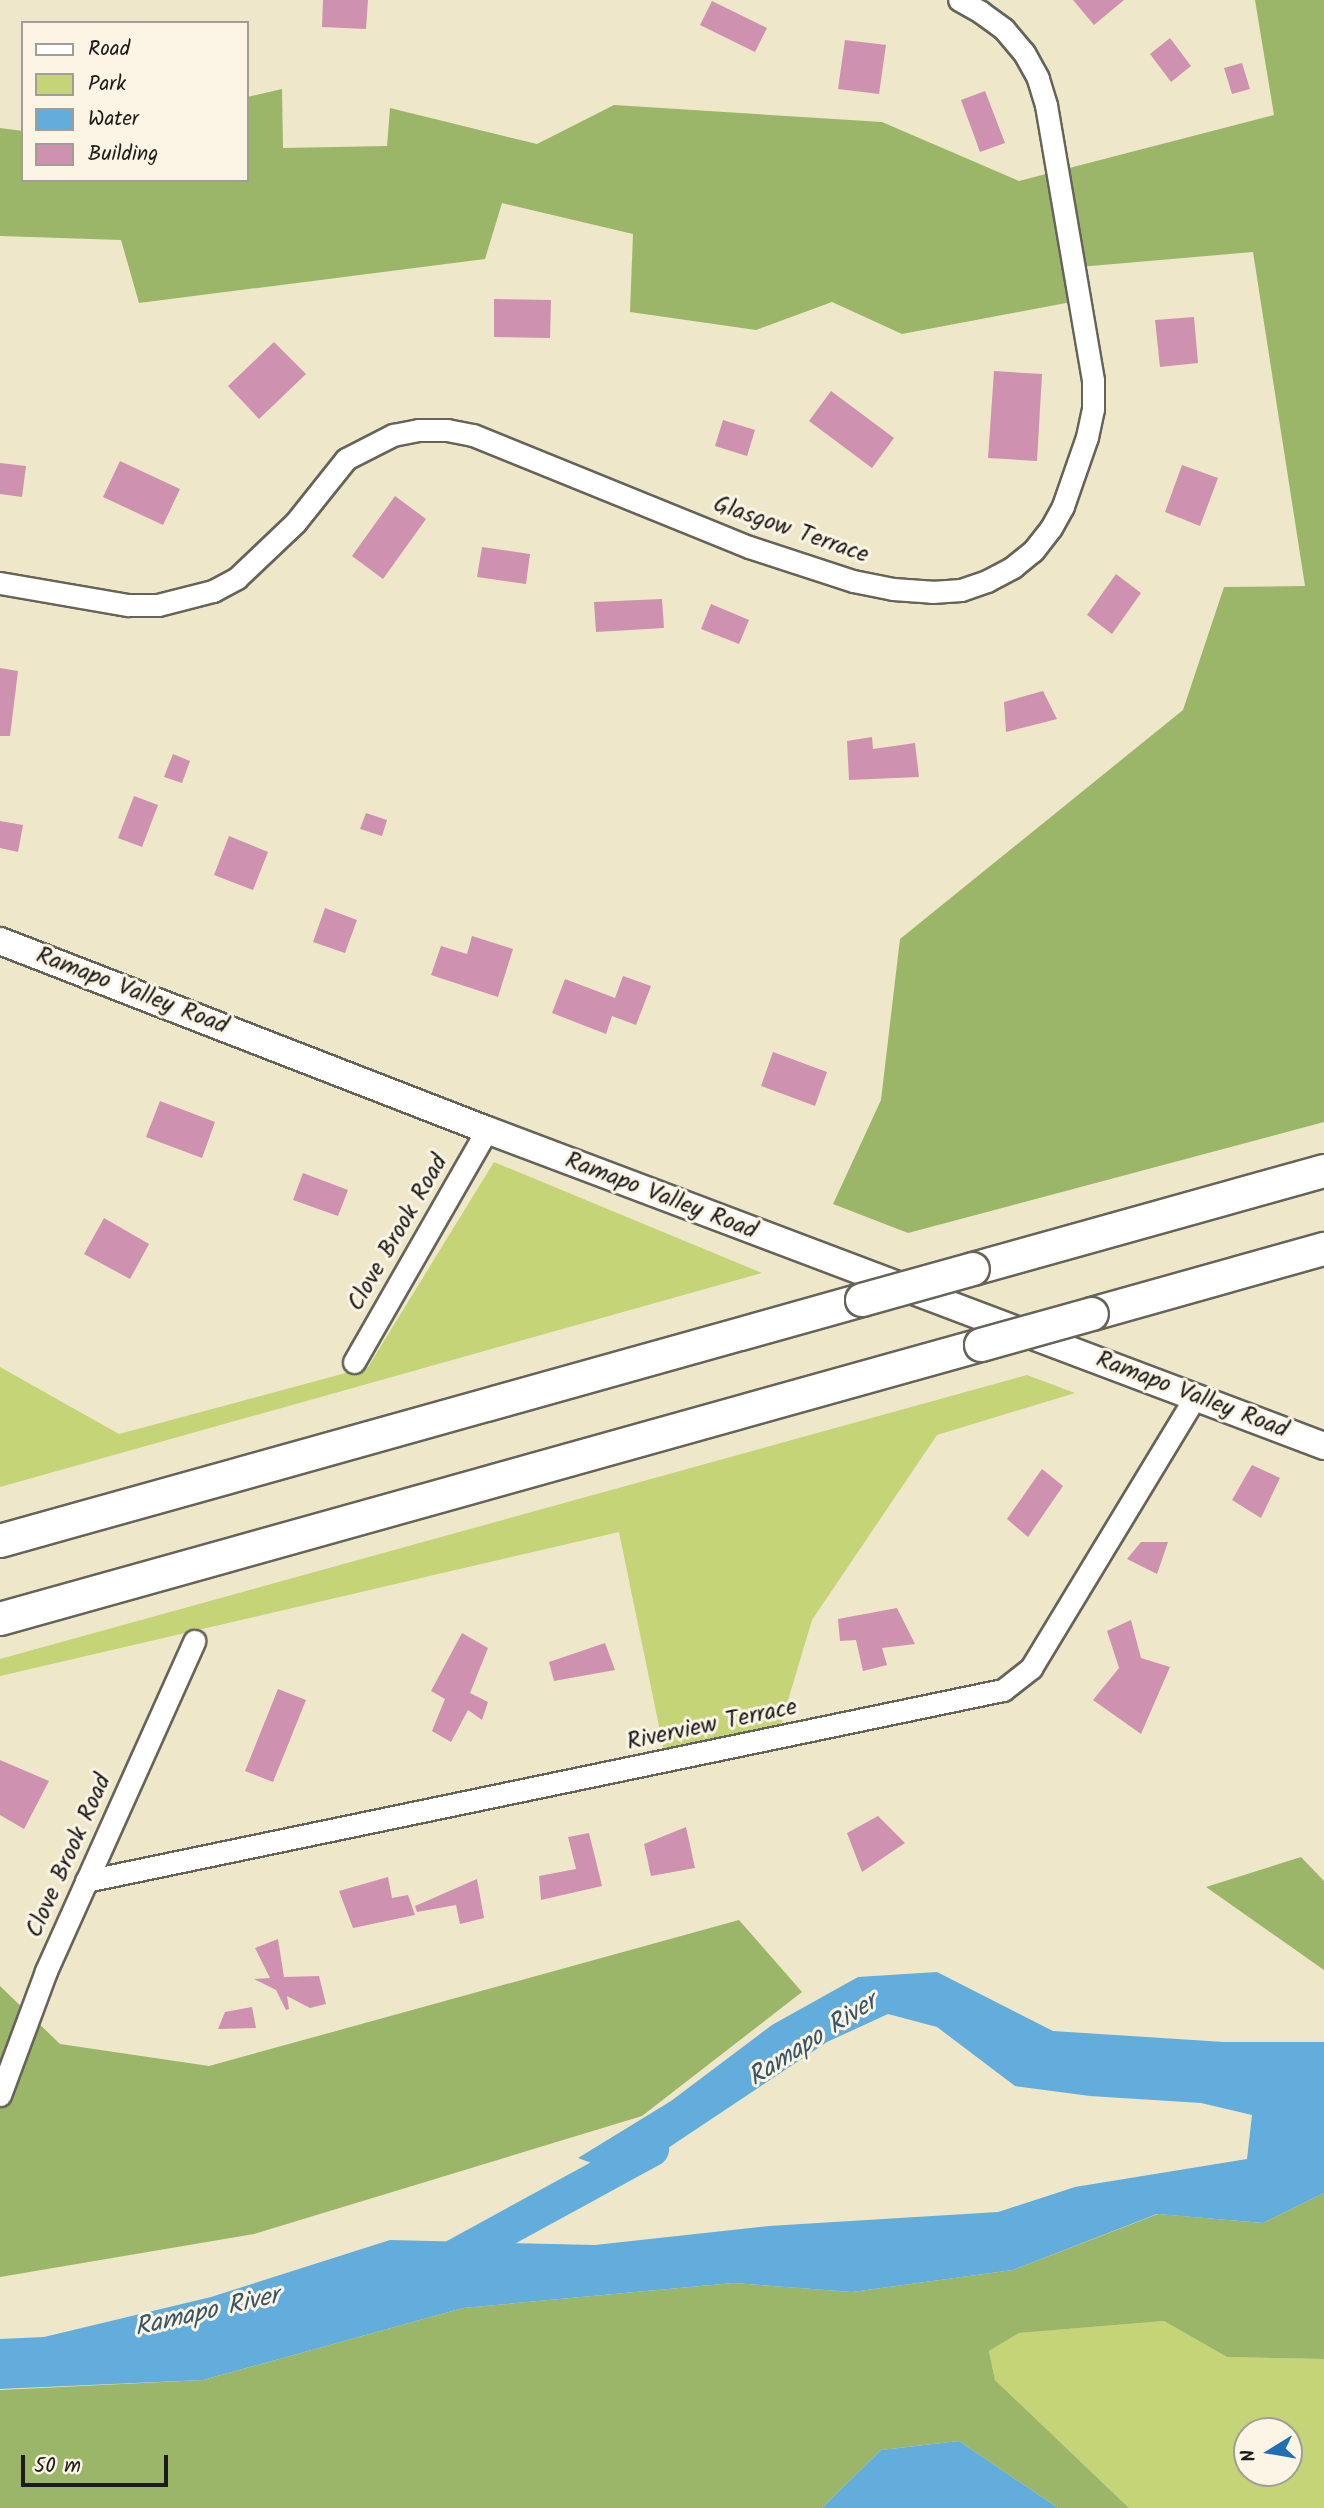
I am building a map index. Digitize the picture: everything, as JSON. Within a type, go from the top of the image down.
[{"type":"highway","points":[[0,1541],[1324,1171]]},
{"type":"highway","points":[[0,1619],[1324,1249]]},
{"type":"main road","name":"Ramapo Valley Road","points":[[0,941],[487,1130],[1324,1446]]},
{"type":"street","name":"Glasgow Terrace","points":[[0,583],[128,605],[172,603],[213,591],[237,578],[295,523],[346,459],[393,435],[419,430],[447,430],[473,435],[749,547],[853,580],[893,589],[932,593],[961,590],[988,582],[1013,567],[1032,551],[1051,528],[1063,506],[1087,437],[1093,409],[1093,380],[1046,105],[1038,78],[1024,53],[1004,29],[981,12],[958,0]]},
{"type":"street","name":"Clove Brook Road","points":[[354,1362],[487,1130]]},
{"type":"street","name":"Riverview Terrace","points":[[86,1881],[1003,1690],[1031,1668],[1195,1397]]},
{"type":"street","name":"Clove Brook Road","points":[[0,2095],[46,1971],[194,1641]]},
{"type":"green space","points":[[1255,0],[1324,0],[1324,1122],[908,1233],[833,1204],[881,1100],[900,939],[1183,710],[1224,587],[1305,586],[1253,252],[1079,267],[1082,300],[902,334],[832,302],[756,330],[630,312],[633,234],[502,203],[485,259],[139,303],[121,240],[0,236],[0,128],[21,131],[21,182],[248,182],[248,97],[282,89],[283,148],[387,146],[390,108],[537,144],[614,105],[882,122],[1019,181],[1274,115]]},
{"type":"green space","points":[[494,1162],[762,1273],[0,1487],[0,1367],[119,1434],[368,1367]]},
{"type":"green space","points":[[1027,1375],[1075,1393],[937,1435],[812,1620],[777,1737],[667,1765],[619,1532],[0,1676],[0,1659]]},
{"type":"green space","points":[[1301,1857],[1324,1881],[1324,1970],[1206,1887]]},
{"type":"green space","points":[[739,1920],[802,1992],[642,2116],[254,2234],[0,2277],[0,1986],[60,2044],[209,2066]]},
{"type":"green space","points":[[1324,2193],[1324,2359],[1227,2357],[1164,2321],[1019,2333],[989,2351],[995,2380],[1129,2508],[1058,2508],[959,2441],[881,2450],[822,2508],[0,2508],[0,2390],[203,2380],[463,2308],[733,2283],[852,2292],[1013,2270],[1158,2214],[1263,2223]]},
{"type":"green space","points":[[1164,2321],[1227,2357],[1324,2359],[1324,2508],[1129,2508],[995,2380],[989,2351],[1018,2333]]},
{"type":"water","points":[[937,1972],[1053,2031],[1224,2042],[1324,2042],[1324,2193],[1263,2223],[1157,2214],[1013,2270],[852,2292],[733,2283],[463,2308],[203,2380],[0,2389],[0,2339],[44,2337],[211,2297],[390,2240],[595,2245],[769,2226],[998,2212],[1075,2187],[1247,2159],[1252,2115],[1201,2103],[1090,2096],[1015,2086],[937,2027],[888,2014],[827,2042],[626,2176],[578,2158],[671,2101],[772,2025],[858,1977]]},
{"type":"water","points":[[959,2441],[1058,2508],[822,2508],[881,2450]]},
{"type":"building","points":[[323,0],[368,0],[366,29],[322,27]]},
{"type":"building","points":[[1073,0],[1124,0],[1094,25]]},
{"type":"building","points":[[712,1],[767,28],[755,52],[700,25]]},
{"type":"building","points":[[1170,38],[1191,66],[1171,82],[1150,54]]},
{"type":"building","points":[[845,40],[886,45],[879,94],[838,89]]},
{"type":"building","points":[[1242,63],[1250,89],[1232,94],[1224,68]]},
{"type":"building","points":[[985,91],[1005,143],[980,152],[961,100]]},
{"type":"building","points":[[494,299],[551,300],[550,338],[494,337]]},
{"type":"building","points":[[1194,317],[1198,363],[1160,367],[1155,320]]},
{"type":"building","points":[[274,342],[306,374],[259,419],[228,386]]},
{"type":"building","points":[[994,371],[1042,374],[1037,461],[988,458]]},
{"type":"building","points":[[831,391],[894,438],[872,468],[809,421]]},
{"type":"building","points":[[723,420],[755,430],[747,456],[715,446]]},
{"type":"building","points":[[120,461],[180,489],[163,525],[103,497]]},
{"type":"building","points":[[0,463],[26,466],[22,497],[0,494]]},
{"type":"building","points":[[1182,465],[1218,478],[1200,526],[1165,512]]},
{"type":"building","points":[[395,496],[426,519],[383,579],[352,556]]},
{"type":"building","points":[[482,547],[530,554],[526,584],[477,577]]},
{"type":"building","points":[[1116,574],[1141,593],[1112,634],[1087,615]]},
{"type":"building","points":[[662,599],[664,628],[596,632],[594,602]]},
{"type":"building","points":[[711,604],[749,620],[739,644],[701,629]]},
{"type":"building","points":[[0,668],[18,671],[10,736],[0,736]]},
{"type":"building","points":[[1043,691],[1057,719],[1006,732],[1004,702]]},
{"type":"building","points":[[872,737],[873,749],[915,743],[919,777],[849,780],[847,741]]},
{"type":"building","points":[[173,754],[190,761],[182,783],[164,777]]},
{"type":"building","points":[[134,796],[158,805],[142,847],[118,838]]},
{"type":"building","points":[[366,813],[387,820],[382,836],[360,829]]},
{"type":"building","points":[[0,821],[23,825],[18,852],[0,848]]},
{"type":"building","points":[[229,836],[268,852],[253,890],[214,875]]},
{"type":"building","points":[[325,908],[357,920],[345,953],[313,942]]},
{"type":"building","points":[[472,936],[513,949],[498,997],[431,975],[441,946],[467,954]]},
{"type":"building","points":[[623,976],[651,986],[636,1025],[612,1016],[606,1034],[552,1013],[565,979],[615,998]]},
{"type":"building","points":[[773,1052],[827,1072],[815,1106],[761,1086]]},
{"type":"building","points":[[160,1101],[215,1122],[202,1158],[146,1137]]},
{"type":"building","points":[[303,1173],[348,1190],[338,1216],[293,1200]]},
{"type":"building","points":[[104,1218],[149,1244],[130,1279],[84,1254]]},
{"type":"building","points":[[1252,1465],[1280,1478],[1261,1518],[1232,1500]]},
{"type":"building","points":[[1042,1469],[1063,1486],[1028,1537],[1007,1519]]},
{"type":"building","points":[[1141,1542],[1168,1542],[1157,1574],[1127,1559]]},
{"type":"building","points":[[897,1608],[915,1644],[882,1648],[887,1665],[863,1671],[856,1640],[840,1641],[838,1619]]},
{"type":"building","points":[[1131,1620],[1141,1658],[1170,1667],[1141,1734],[1093,1700],[1119,1668],[1107,1631]]},
{"type":"building","points":[[462,1633],[488,1648],[470,1693],[488,1702],[482,1720],[468,1710],[451,1742],[432,1731],[445,1699],[431,1691]]},
{"type":"building","points":[[605,1643],[615,1670],[554,1681],[549,1662]]},
{"type":"building","points":[[278,1689],[306,1700],[273,1782],[245,1771]]},
{"type":"building","points":[[0,1760],[49,1781],[24,1829],[0,1815]]},
{"type":"building","points":[[878,1816],[905,1843],[862,1872],[847,1833]]},
{"type":"building","points":[[686,1827],[695,1868],[651,1876],[644,1844]]},
{"type":"building","points":[[589,1833],[602,1886],[541,1900],[539,1876],[576,1869],[568,1837]]},
{"type":"building","points":[[388,1877],[392,1898],[408,1895],[415,1915],[353,1928],[339,1891]]},
{"type":"building","points":[[477,1879],[484,1918],[460,1924],[456,1905],[417,1912],[415,1906]]},
{"type":"building","points":[[278,1939],[284,1977],[319,1976],[326,2004],[310,2008],[287,1996],[289,2009],[286,2010],[276,1990],[254,1979],[270,1978],[255,1948]]},
{"type":"building","points":[[252,2007],[256,2028],[218,2029],[225,2012]]},
{"type":"waterway","name":"Ramapo River","points":[[436,2266],[651,2149]]}]
